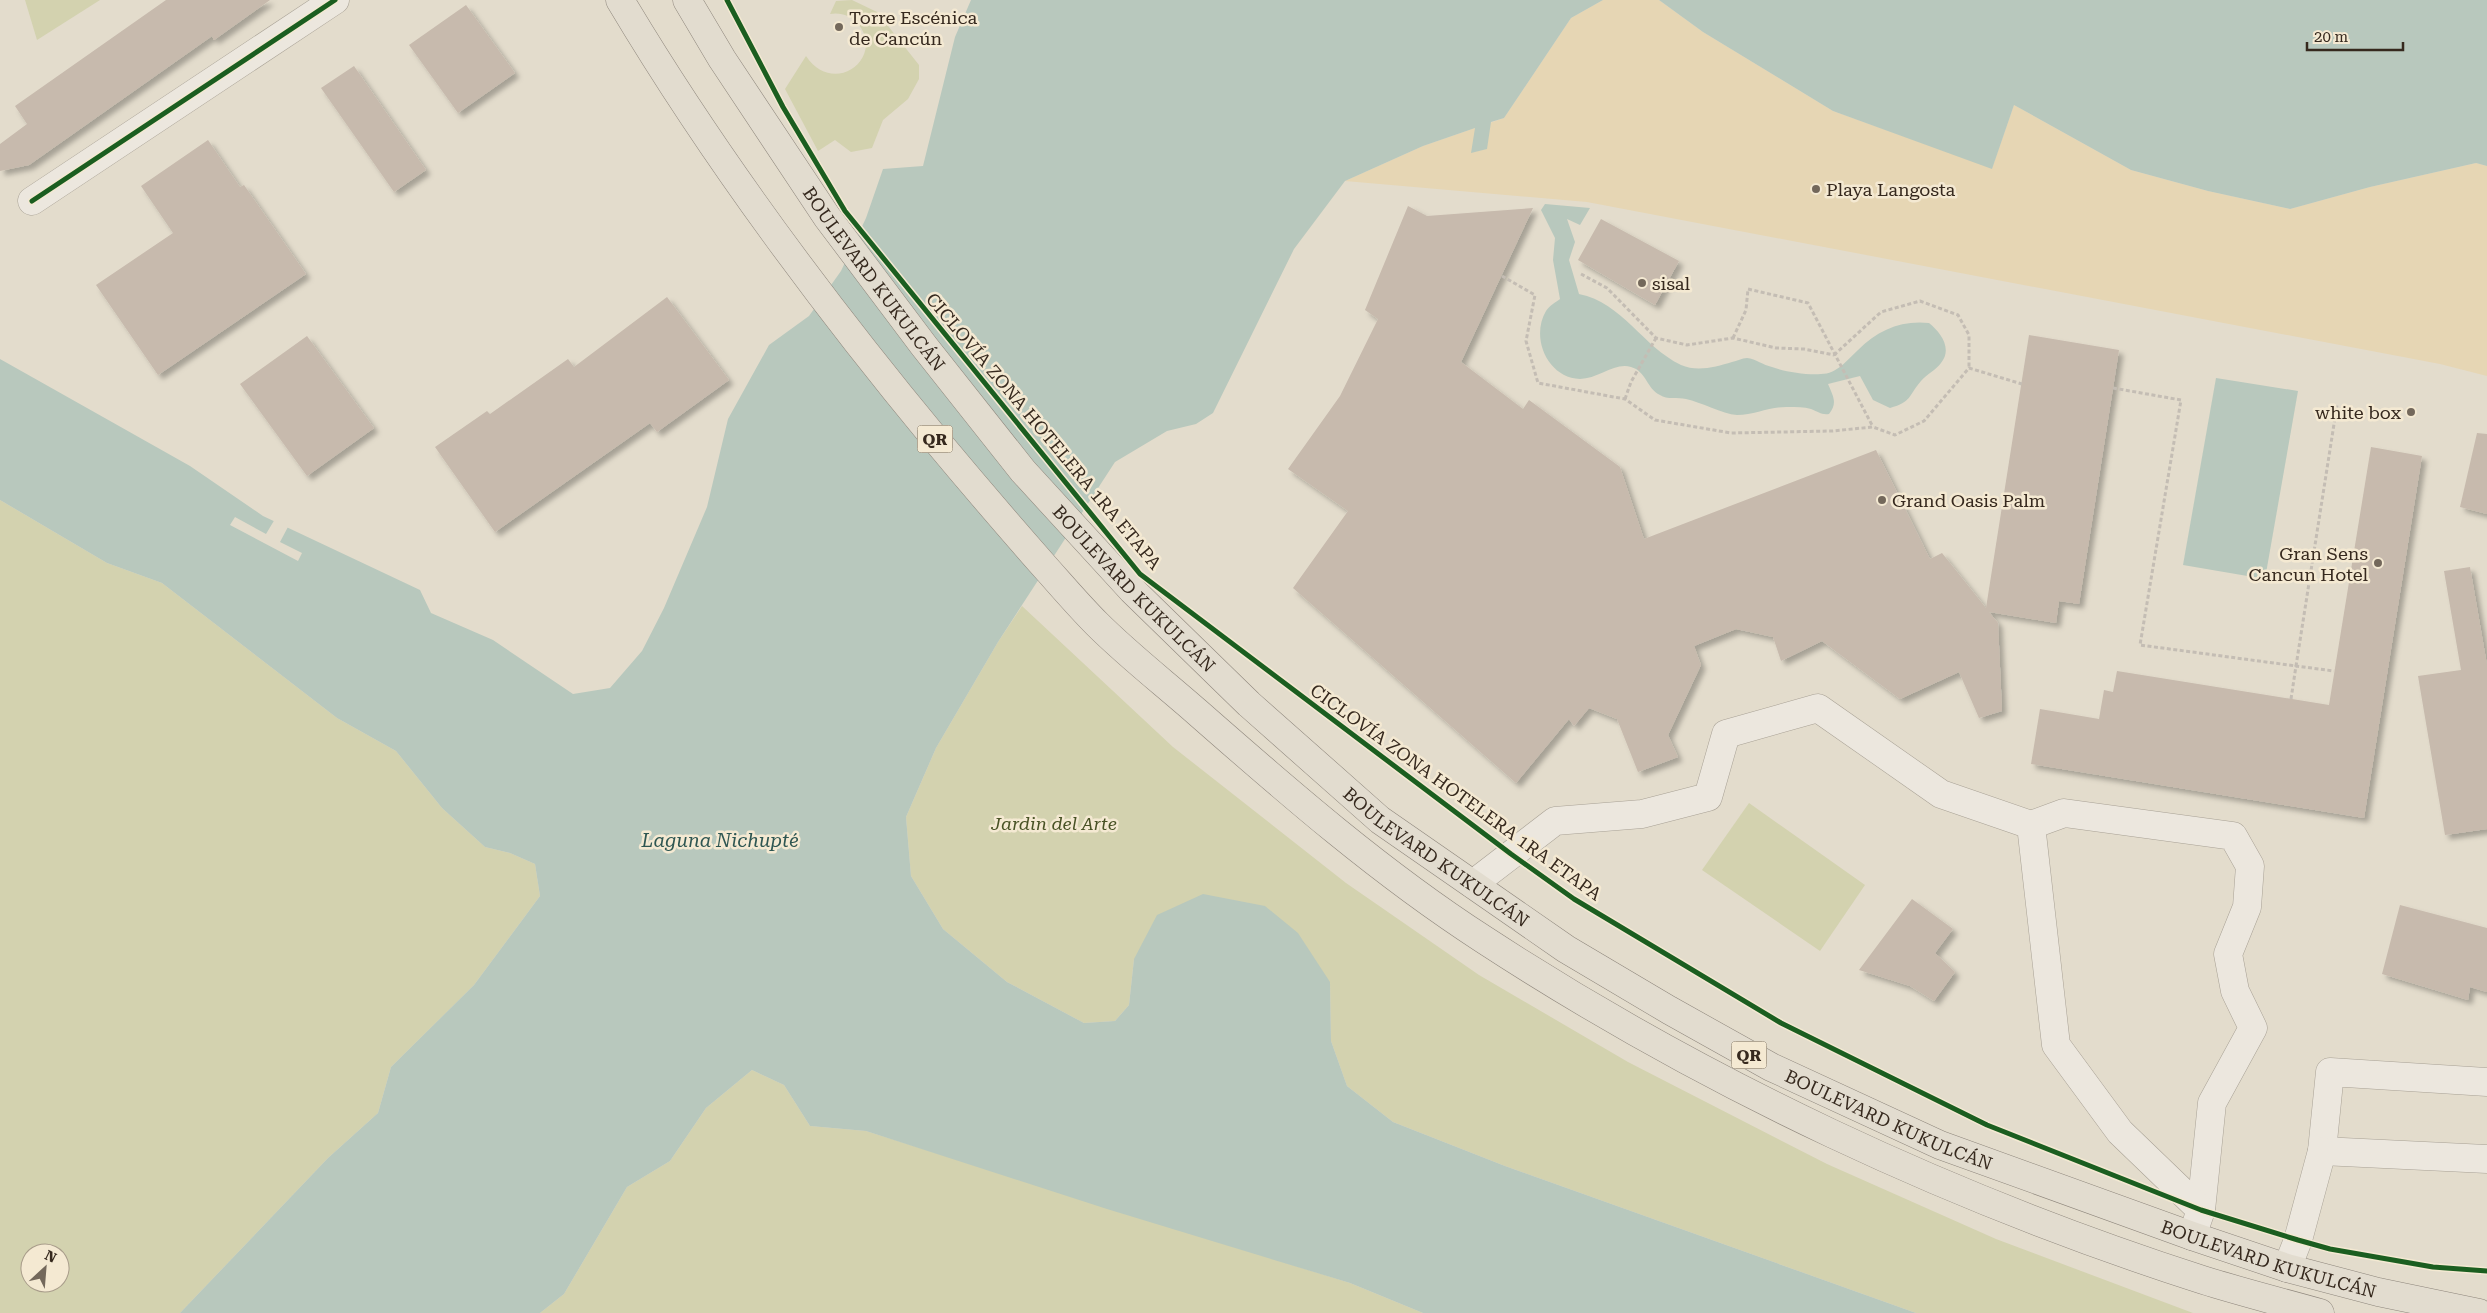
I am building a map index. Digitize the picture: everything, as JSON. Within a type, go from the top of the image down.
[{"type":"main road","name":"BOULEVARD KUKULCÁN","points":[[620,0],[662,69],[783,247],[888,383],[976,488],[1096,624],[1287,791],[1380,865],[1481,938],[1600,1010],[1701,1067],[1857,1146],[2010,1210],[2204,1280],[2320,1313]]},
{"type":"main road","name":"BOULEVARD KUKULCÁN","points":[[687,0],[722,59],[828,217],[924,346],[1023,471],[1132,590],[1249,704],[1380,820],[1566,949],[1771,1067],[1940,1145],[2192,1236],[2287,1268],[2378,1292],[2479,1313]]},
{"type":"street","points":[[32,201],[335,0]]},
{"type":"street","points":[[1473,884],[1555,821],[1642,814],[1708,797],[1726,734],[1818,708],[1941,794],[2030,825],[2064,813],[2233,836],[2250,866],[2247,907],[2228,954],[2235,990],[2253,1028],[2212,1103],[2201,1210],[2192,1236]]},
{"type":"street","points":[[2030,825],[2056,1045],[2120,1132],[2201,1210]]},
{"type":"street","points":[[2287,1268],[2298,1240],[2322,1151],[2330,1072],[2487,1082]]},
{"type":"street","points":[[2322,1151],[2487,1159]]},
{"type":"path","points":[[1581,274],[1607,288],[1656,338],[1686,345],[1733,338],[1776,348],[1804,349],[1834,355]]},
{"type":"path","points":[[1502,276],[1536,295],[1526,341],[1538,383],[1625,399],[1655,420],[1731,432],[1832,430],[1873,427],[1895,435],[1924,421],[1969,368],[1969,335],[1958,315],[1920,301],[1881,312],[1834,355]]},
{"type":"path","points":[[1733,338],[1746,310],[1748,289],[1808,303],[1850,388],[1873,427]]},
{"type":"path","points":[[1625,399],[1631,382],[1656,338]]},
{"type":"path","points":[[1969,368],[2022,384]]},
{"type":"path","points":[[2113,388],[2181,400],[2140,645],[2334,671]]},
{"type":"path","points":[[2291,699],[2337,405]]},
{"type":"green space","points":[[25,0],[100,0],[37,40]]},
{"type":"green space","points":[[852,0],[877,12],[919,65],[919,79],[908,99],[883,120],[872,148],[851,152],[835,140],[818,151],[785,89],[806,56],[817,68],[830,73],[842,73],[853,68],[861,60],[866,49],[865,37],[858,24],[846,15],[830,14],[836,1]]},
{"type":"green space","points":[[0,500],[107,563],[162,583],[337,718],[396,751],[442,808],[485,847],[510,853],[535,864],[540,896],[474,985],[391,1067],[378,1113],[328,1158],[180,1313],[0,1313]]},
{"type":"green space","name":"Jardin del Arte","points":[[1022,606],[1173,747],[1346,883],[1479,975],[1628,1062],[1827,1164],[1996,1239],[2193,1313],[1916,1313],[1505,1166],[1393,1122],[1347,1086],[1331,1041],[1330,982],[1134,959],[1129,1005],[1115,1021],[1084,1023],[1007,982],[943,929],[911,876],[906,817],[936,748],[998,642]]},
{"type":"green space","points":[[1749,803],[1865,885],[1820,951],[1702,870]]},
{"type":"green space","points":[[752,1070],[784,1085],[810,1126],[866,1131],[1350,1283],[1423,1313],[540,1313],[564,1294],[627,1187],[670,1161],[706,1108]]},
{"type":"sand","name":"Playa Langosta","points":[[1603,0],[1659,0],[1703,32],[1833,111],[1992,168],[2014,105],[2131,170],[2208,191],[2290,209],[2370,187],[2476,163],[2487,166],[2487,376],[2440,364],[1587,202],[1345,181],[1423,146],[1504,118],[1571,18]]},
{"type":"water","name":"Laguna Nichupté","points":[[971,0],[1603,0],[1571,18],[1504,118],[1491,122],[1487,149],[1471,153],[1475,128],[1423,146],[1345,181],[1294,249],[1213,413],[1196,424],[1167,431],[1115,462],[998,642],[936,748],[906,817],[911,876],[943,929],[1007,982],[1084,1023],[1115,1021],[1129,1005],[1134,959],[1157,915],[1203,894],[1265,906],[1298,933],[1330,982],[1331,1041],[1347,1086],[1393,1122],[1505,1166],[1916,1313],[1423,1313],[1350,1283],[1107,1209],[866,1131],[810,1126],[784,1085],[752,1070],[706,1108],[670,1161],[627,1187],[564,1294],[540,1313],[180,1313],[328,1158],[378,1113],[391,1067],[474,985],[540,896],[535,864],[510,853],[485,847],[442,808],[396,751],[337,718],[162,583],[107,563],[0,500],[0,359],[190,466],[263,516],[420,590],[431,613],[493,640],[573,694],[610,688],[642,651],[664,608],[707,507],[728,419],[769,345],[809,316],[841,271],[866,218],[883,169],[923,166],[955,37]]},
{"type":"water","points":[[1659,0],[2487,0],[2487,166],[2476,163],[2370,187],[2290,209],[2208,191],[2131,170],[2014,105],[1992,169],[1833,111],[1703,32]]},
{"type":"water","points":[[1545,204],[1590,208],[1580,225],[1567,219],[1575,242],[1569,260],[1579,294],[1608,306],[1667,357],[1681,365],[1693,368],[1706,368],[1747,358],[1790,372],[1827,373],[1841,366],[1866,343],[1882,332],[1900,325],[1919,322],[1929,323],[1937,331],[1944,341],[1946,352],[1939,365],[1921,381],[1906,401],[1890,408],[1873,400],[1860,376],[1828,384],[1834,403],[1829,414],[1822,414],[1808,408],[1789,407],[1744,415],[1731,414],[1683,398],[1663,397],[1652,389],[1640,372],[1625,366],[1587,378],[1569,377],[1559,372],[1551,364],[1541,344],[1540,333],[1546,311],[1560,299],[1553,260],[1555,238],[1541,210]]},
{"type":"water","points":[[2216,378],[2298,391],[2265,579],[2183,565]]},
{"type":"pier","points":[[235,517],[266,534],[275,519],[289,525],[280,542],[302,553],[298,561],[230,525]]},
{"type":"building","points":[[166,0],[270,0],[214,40],[212,36],[29,165],[0,171],[0,144],[27,124],[15,106]]},
{"type":"building","points":[[466,5],[515,73],[458,113],[409,45]]},
{"type":"building","points":[[354,66],[426,170],[394,192],[321,88]]},
{"type":"building","points":[[208,140],[240,187],[244,185],[306,274],[158,375],[96,285],[173,233],[141,186]]},
{"type":"building","points":[[1408,206],[1427,216],[1533,208],[1461,362],[1523,409],[1529,400],[1620,467],[1644,539],[1876,450],[1930,559],[1942,553],[1986,608],[2029,335],[2119,350],[2079,604],[2059,601],[2056,623],[1989,612],[1998,623],[2002,711],[1979,718],[1959,672],[1900,699],[1822,641],[1781,661],[1773,637],[1736,629],[1694,646],[1701,665],[1668,735],[1678,757],[1638,772],[1617,719],[1589,708],[1574,726],[1569,719],[1516,783],[1293,588],[1348,511],[1288,469],[1340,396],[1378,319],[1365,310]]},
{"type":"building","name":"sisal","points":[[1601,219],[1679,261],[1655,305],[1578,260]]},
{"type":"building","points":[[667,297],[729,380],[657,432],[650,423],[495,532],[435,447],[487,411],[490,414],[568,359],[574,367]]},
{"type":"building","points":[[307,336],[374,428],[307,476],[240,384]]},
{"type":"building","points":[[2477,433],[2487,434],[2487,514],[2460,507]]},
{"type":"building","name":"Gran Sens Cancun Hotel","points":[[2371,447],[2422,456],[2364,818],[2031,764],[2040,709],[2099,719],[2104,690],[2113,692],[2117,671],[2329,705]]},
{"type":"building","points":[[2470,567],[2487,665],[2487,829],[2445,835],[2418,676],[2461,670],[2444,571]]},
{"type":"building","points":[[1912,899],[1953,929],[1935,953],[1955,972],[1934,1001],[1910,986],[1859,970]]},
{"type":"building","points":[[2400,905],[2487,928],[2487,992],[2470,987],[2468,1000],[2382,974]]},
{"type":"cycle path","points":[[32,201],[335,0]]},
{"type":"cycle path","name":"CICLOVÍA ZONA HOTELERA 1RA ETAPA","points":[[727,0],[783,107],[845,211],[1140,574],[1511,854],[1574,899],[1781,1023],[1987,1125],[2201,1210],[2298,1240],[2330,1249],[2433,1267],[2487,1271]]},
{"type":"place","name":"Torre Escénica de Cancún","points":[[839,27]]},
{"type":"place","name":"Playa Langosta","points":[[1816,189]]},
{"type":"place","name":"sisal","points":[[1642,283]]},
{"type":"place","name":"white box","points":[[2411,412]]},
{"type":"place","name":"Grand Oasis Palm","points":[[1882,500]]},
{"type":"place","name":"Gran Sens Cancun Hotel","points":[[2378,563]]}]
